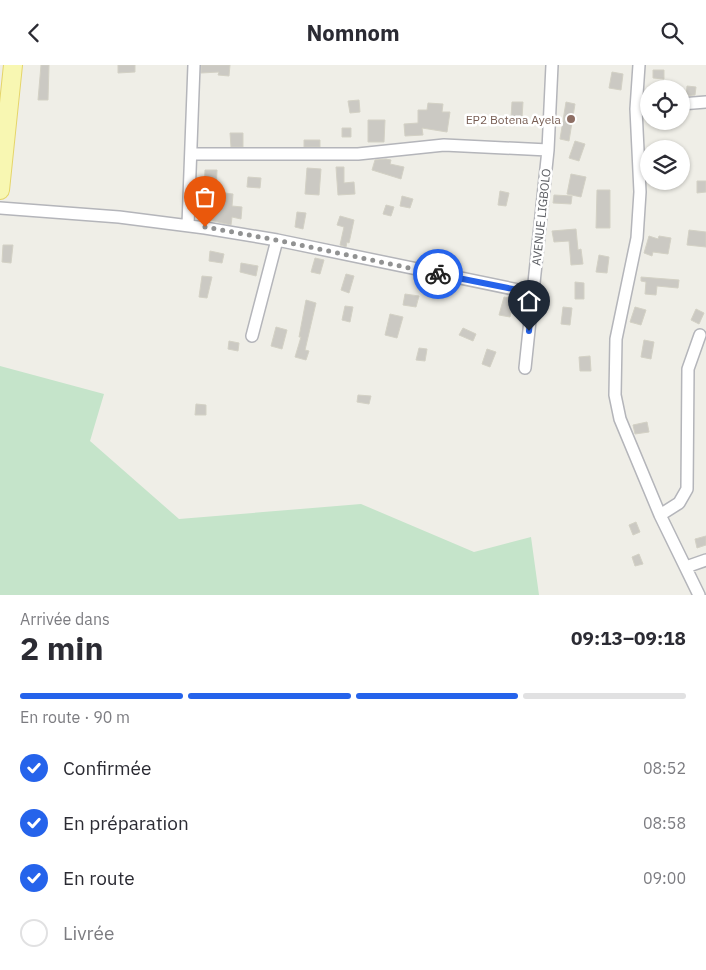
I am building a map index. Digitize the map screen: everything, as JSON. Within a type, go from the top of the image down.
[{"type":"main road","points":[[0,190],[4,123],[13,65]]},
{"type":"street","points":[[188,225],[194,65]]},
{"type":"street","name":"AVENUE LIGBOLO","points":[[525,368],[548,150],[552,65]]},
{"type":"street","points":[[639,65],[636,109],[640,192],[637,238],[616,339],[615,395],[620,419],[660,515],[699,595]]},
{"type":"street","points":[[690,103],[706,102]]},
{"type":"street","points":[[636,109],[640,108]]},
{"type":"street","points":[[191,153],[358,154],[444,145],[548,150]]},
{"type":"street","points":[[0,209],[119,217],[188,225],[276,240],[533,293]]},
{"type":"street","points":[[252,336],[276,240]]},
{"type":"street","points":[[660,515],[679,503],[687,489],[688,369],[700,335]]},
{"type":"street","points":[[686,567],[706,560]]},
{"type":"green space","points":[[0,366],[104,394],[90,441],[179,519],[361,504],[474,552],[531,537],[539,595],[0,595]]},
{"type":"building","points":[[41,65],[49,65],[48,100],[38,100]]},
{"type":"building","points":[[118,65],[135,65],[135,72],[118,73]]},
{"type":"building","points":[[201,65],[230,65],[229,76],[218,75],[219,72],[201,73]]},
{"type":"building","points":[[653,70],[664,70],[664,79],[653,78]]},
{"type":"building","points":[[612,72],[623,74],[621,90],[609,88]]},
{"type":"building","points":[[690,86],[696,87],[695,95],[690,96]]},
{"type":"building","points":[[359,100],[360,112],[350,113],[348,101]]},
{"type":"building","points":[[512,102],[523,102],[522,118],[511,117]]},
{"type":"building","points":[[566,102],[575,104],[569,141],[560,139]]},
{"type":"building","points":[[428,103],[443,104],[442,112],[450,112],[447,132],[422,128],[423,135],[405,136],[404,124],[418,123],[418,110],[427,110]]},
{"type":"building","points":[[368,120],[385,120],[384,142],[368,142]]},
{"type":"building","points":[[342,128],[351,128],[351,137],[342,137]]},
{"type":"building","points":[[230,133],[243,133],[243,147],[231,147]]},
{"type":"building","points":[[304,140],[320,140],[320,147],[304,147]]},
{"type":"building","points":[[575,141],[585,144],[579,161],[569,158]]},
{"type":"building","points":[[375,160],[391,160],[390,164],[404,167],[401,179],[372,170]]},
{"type":"building","points":[[336,167],[344,167],[344,183],[354,182],[355,194],[338,195]]},
{"type":"building","points":[[307,168],[321,169],[319,195],[305,194]]},
{"type":"building","points":[[205,170],[217,170],[216,192],[233,194],[232,206],[242,207],[241,219],[232,217],[231,225],[196,217],[197,191],[204,192]]},
{"type":"building","points":[[571,174],[586,177],[581,197],[567,194]]},
{"type":"building","points":[[248,177],[261,178],[260,188],[247,187]]},
{"type":"building","points":[[697,181],[706,181],[706,192],[697,193]]},
{"type":"building","points":[[597,190],[610,190],[610,228],[596,228]]},
{"type":"building","points":[[500,191],[509,193],[506,206],[498,205]]},
{"type":"building","points":[[554,195],[572,196],[571,204],[553,203]]},
{"type":"building","points":[[402,196],[413,199],[410,208],[400,206]]},
{"type":"building","points":[[386,205],[394,207],[391,216],[383,214]]},
{"type":"building","points":[[297,212],[306,213],[303,229],[295,227]]},
{"type":"building","points":[[340,216],[354,220],[349,243],[347,242],[346,247],[340,245],[344,227],[337,225]]},
{"type":"building","points":[[576,229],[578,250],[581,249],[583,264],[571,265],[569,241],[554,242],[552,231]]},
{"type":"building","points":[[689,230],[706,232],[706,247],[687,245]]},
{"type":"building","points":[[649,236],[658,239],[659,236],[671,238],[668,254],[653,252],[652,256],[644,253]]},
{"type":"building","points":[[3,245],[13,245],[11,263],[2,262]]},
{"type":"building","points":[[210,251],[224,254],[222,263],[209,261]]},
{"type":"building","points":[[599,255],[609,257],[607,273],[596,272]]},
{"type":"building","points":[[315,258],[324,260],[320,274],[311,272]]},
{"type":"building","points":[[241,263],[258,266],[256,276],[240,272]]},
{"type":"building","points":[[346,274],[354,276],[349,293],[341,290]]},
{"type":"building","points":[[202,276],[212,277],[207,298],[199,297]]},
{"type":"building","points":[[641,277],[679,280],[678,288],[657,286],[656,295],[645,294],[646,282],[641,281]]},
{"type":"building","points":[[575,282],[584,283],[584,299],[575,299]]},
{"type":"building","points":[[405,294],[419,296],[416,307],[403,305]]},
{"type":"building","points":[[504,297],[514,299],[510,317],[499,315]]},
{"type":"building","points":[[306,300],[316,303],[305,350],[309,351],[306,360],[295,357],[301,337],[299,337]]},
{"type":"building","points":[[345,306],[353,307],[350,322],[342,320]]},
{"type":"building","points":[[563,307],[572,308],[570,325],[561,324]]},
{"type":"building","points":[[635,307],[646,310],[641,325],[630,322]]},
{"type":"building","points":[[696,309],[704,313],[699,324],[691,320]]},
{"type":"building","points":[[390,314],[403,317],[397,338],[385,335]]},
{"type":"building","points":[[276,327],[287,330],[282,349],[271,346]]},
{"type":"building","points":[[463,328],[476,334],[473,341],[459,335]]},
{"type":"building","points":[[644,340],[654,342],[651,359],[641,357]]},
{"type":"building","points":[[229,341],[239,343],[238,351],[228,349]]},
{"type":"building","points":[[419,348],[427,349],[425,361],[416,360]]},
{"type":"building","points":[[487,349],[496,352],[490,367],[482,364]]},
{"type":"building","points":[[590,356],[591,371],[580,371],[579,357]]},
{"type":"building","points":[[358,395],[371,396],[369,404],[357,402]]},
{"type":"building","points":[[196,404],[206,405],[206,415],[195,415]]},
{"type":"building","points":[[647,422],[649,432],[635,434],[633,425]]},
{"type":"building","points":[[636,522],[640,532],[633,535],[629,525]]},
{"type":"building","points":[[706,536],[706,545],[697,548],[695,539]]},
{"type":"building","points":[[639,554],[643,564],[635,566],[632,557]]},
{"type":"way so far","points":[[205,227],[438,274]]},
{"type":"place","name":"EP2 Botena Ayela","points":[[571,119]]},
{"type":"route","points":[[438,274],[533,293],[529,331]]}]
